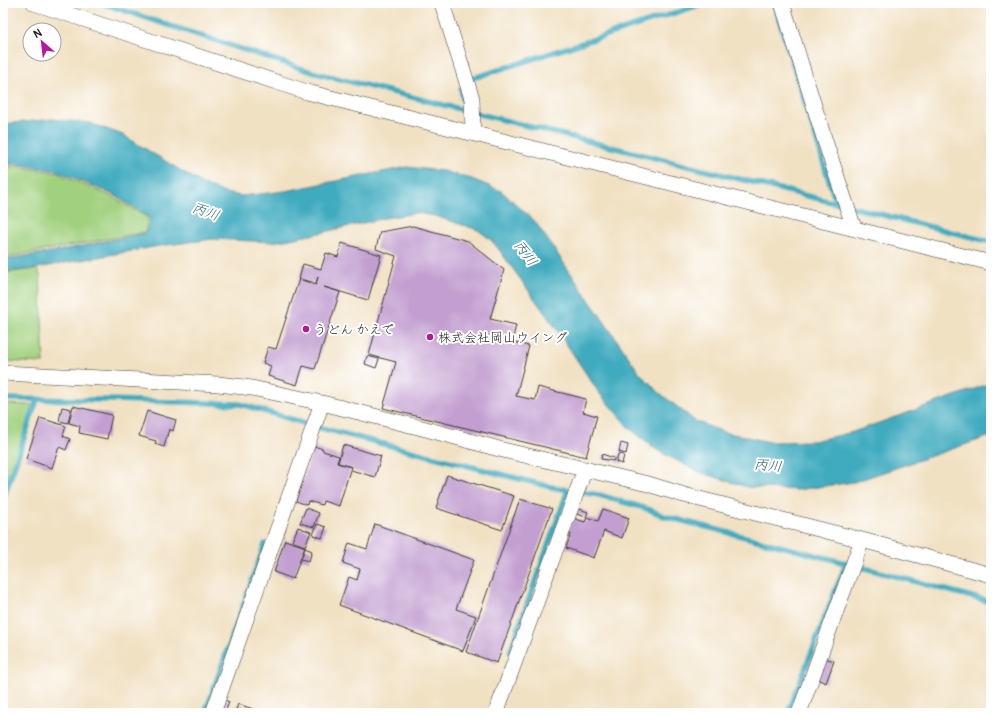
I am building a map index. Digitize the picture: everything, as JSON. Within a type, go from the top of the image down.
[{"type":"street","points":[[34,3],[308,92],[472,127],[991,264]]},
{"type":"street","points":[[442,3],[472,99],[472,127]]},
{"type":"street","points":[[782,3],[854,228]]},
{"type":"street","points":[[3,373],[236,386],[269,391],[422,428],[503,450],[648,484],[860,547],[991,575]]},
{"type":"street","points":[[213,713],[322,403]]},
{"type":"street","points":[[496,713],[585,469]]},
{"type":"street","points":[[799,713],[860,547]]},
{"type":"green space","points":[[16,166],[57,173],[113,197],[148,218],[145,232],[3,258],[3,168]]},
{"type":"green space","points":[[37,269],[40,275],[44,363],[3,361],[3,273]]},
{"type":"green space","points":[[3,404],[34,405],[3,491]]},
{"type":"water","name":"丙川","points":[[52,119],[90,123],[123,135],[203,184],[225,193],[242,196],[285,191],[407,167],[443,171],[472,179],[501,191],[534,220],[639,372],[660,393],[695,421],[724,432],[770,442],[813,441],[853,432],[991,383],[991,436],[854,482],[796,490],[747,487],[699,472],[658,451],[628,427],[599,393],[557,330],[491,240],[478,230],[435,216],[416,213],[385,218],[273,242],[213,239],[159,246],[32,269],[3,272],[3,260],[146,233],[150,218],[114,195],[57,171],[16,164],[3,166],[3,124]]},
{"type":"building","name":"株式会社岡山ウイング","points":[[413,226],[468,241],[504,270],[490,319],[516,325],[512,342],[529,346],[516,396],[535,400],[538,387],[586,399],[583,412],[597,416],[586,457],[383,408],[396,362],[369,355],[396,256],[376,249],[380,232]]},
{"type":"building","points":[[342,243],[381,255],[368,300],[324,287],[340,292],[315,369],[303,366],[297,385],[268,376],[271,366],[263,363],[268,347],[276,349],[303,264],[321,269],[326,253],[338,257]],"holes":[[[318,277],[316,285],[299,279],[316,283]]]},
{"type":"building","points":[[367,356],[379,359],[376,368],[365,364]]},
{"type":"building","points":[[73,406],[112,415],[107,439],[79,433],[80,426],[69,423]]},
{"type":"building","points":[[62,407],[71,409],[68,423],[59,421]]},
{"type":"building","points":[[147,411],[176,420],[173,431],[169,429],[164,447],[155,444],[156,441],[139,436]]},
{"type":"building","points":[[40,418],[66,426],[63,436],[70,439],[66,450],[59,447],[52,468],[26,459]]},
{"type":"building","points":[[621,443],[628,445],[626,454],[619,452]]},
{"type":"building","points":[[343,445],[381,456],[375,477],[351,470],[352,467],[338,463]]},
{"type":"building","points":[[314,446],[323,449],[323,451],[339,456],[337,463],[351,467],[339,506],[323,501],[322,505],[308,501],[307,505],[296,501]]},
{"type":"building","points":[[602,454],[614,458],[614,461],[601,459]]},
{"type":"building","points":[[618,454],[624,455],[622,464],[616,462]]},
{"type":"building","points":[[447,475],[514,496],[502,530],[436,508]]},
{"type":"building","points":[[520,499],[552,509],[497,663],[466,652]]},
{"type":"building","points":[[306,508],[319,513],[314,527],[300,523]]},
{"type":"building","points":[[577,508],[588,512],[586,517],[574,513]]},
{"type":"building","points":[[603,509],[629,518],[622,538],[604,531],[594,558],[566,548],[571,534],[568,533],[573,518],[585,522],[587,517],[598,521]]},
{"type":"building","points":[[317,524],[326,527],[322,538],[313,535]]},
{"type":"building","points":[[375,524],[474,560],[456,609],[476,616],[463,651],[339,605],[349,577],[357,580],[360,569],[343,563],[349,543],[367,549]]},
{"type":"building","points":[[298,527],[311,532],[305,546],[292,541]]},
{"type":"building","points":[[285,540],[305,547],[293,579],[274,572]]},
{"type":"building","points":[[305,548],[312,551],[309,561],[301,559]]},
{"type":"building","points":[[825,658],[834,661],[826,683],[817,679]]},
{"type":"building","points":[[223,699],[229,702],[225,713],[218,711]]},
{"type":"building","points":[[238,704],[265,713],[235,713]]},
{"type":"waterway","points":[[101,3],[312,72],[991,242]]},
{"type":"waterway","points":[[467,80],[706,3]]},
{"type":"waterway","points":[[774,3],[836,203]]},
{"type":"waterway","points":[[461,89],[465,110]]},
{"type":"waterway","points":[[3,399],[112,400],[240,404],[321,428],[551,487],[599,495],[648,509],[664,516],[991,602]]},
{"type":"waterway","points":[[3,500],[37,400]]},
{"type":"waterway","points":[[510,652],[568,490]]},
{"type":"waterway","points":[[205,713],[265,544]]},
{"type":"waterway","points":[[788,713],[846,563]]},
{"type":"place","name":"うどん かえで","points":[[306,329]]},
{"type":"place","name":"株式会社岡山ウイング","points":[[430,337]]}]
